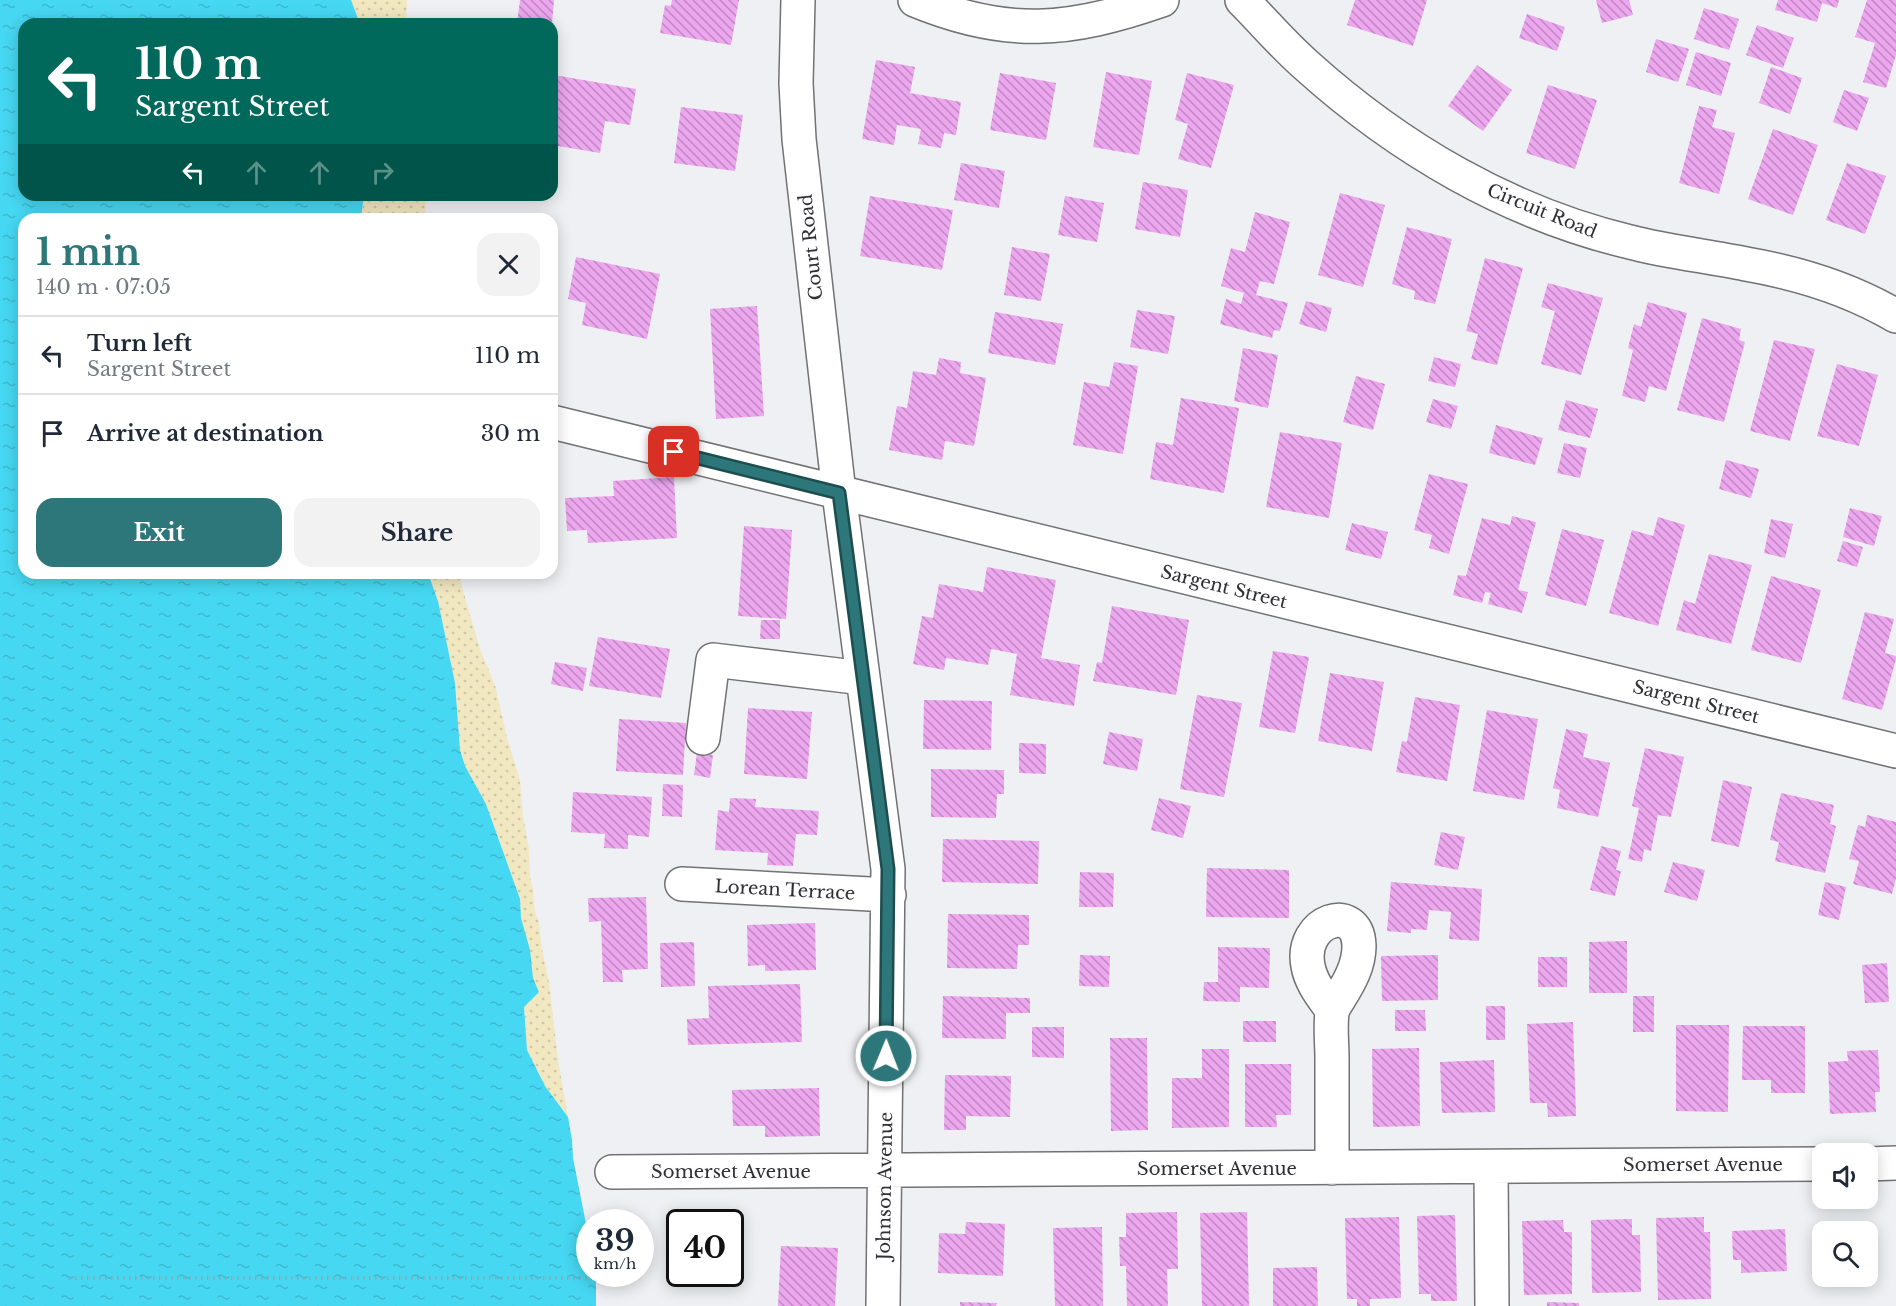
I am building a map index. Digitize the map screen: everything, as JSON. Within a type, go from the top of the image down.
[{"type":"street","name":"Court Road","points":[[798,0],[797,121],[839,493]]},
{"type":"street","points":[[915,0],[982,22],[1007,26],[1041,27],[1093,21],[1162,0]]},
{"type":"street","name":"Circuit Road","points":[[1242,0],[1306,65],[1369,118],[1423,155],[1484,188],[1545,215],[1598,234],[1655,248],[1747,264],[1798,276],[1847,292],[1896,316]]},
{"type":"street","name":"Sargent Street","points":[[558,423],[1896,751]]},
{"type":"street","name":"Johnson Avenue","points":[[839,493],[888,869],[883,1306]]},
{"type":"street","points":[[703,738],[713,660],[863,678]]},
{"type":"street","name":"Lorean Terrace","points":[[682,884],[889,895]]},
{"type":"street","points":[[1332,1010],[1332,1168]]},
{"type":"street","name":"Somerset Avenue","points":[[612,1172],[1812,1164]]},
{"type":"street","points":[[1878,1164],[1896,1164]]},
{"type":"street","points":[[1491,1167],[1492,1306]]},
{"type":"path","points":[[69,1278],[576,1278]]},
{"type":"sand","points":[[351,0],[407,0],[406,18],[358,18]]},
{"type":"sand","points":[[363,201],[425,201],[426,213],[362,213]]},
{"type":"sand","points":[[430,579],[460,579],[480,649],[495,685],[507,738],[520,780],[529,849],[530,877],[549,982],[558,1060],[568,1117],[545,1086],[527,1050],[524,1007],[539,992],[533,978],[521,918],[520,899],[486,804],[465,766],[460,750],[455,683],[438,601]]},
{"type":"water","points":[[0,0],[351,0],[358,18],[18,18],[18,201],[363,201],[362,213],[18,213],[18,579],[430,579],[438,601],[455,683],[460,750],[465,766],[486,804],[520,899],[521,918],[530,950],[533,978],[539,992],[524,1007],[527,1050],[545,1086],[568,1117],[583,1209],[576,1209],[576,1287],[596,1287],[596,1306],[0,1306]]},
{"type":"building","points":[[520,0],[554,0],[552,18],[518,18]]},
{"type":"building","points":[[672,0],[739,0],[731,45],[660,33],[665,5],[671,6]]},
{"type":"building","points":[[1355,0],[1427,0],[1413,46],[1347,25]]},
{"type":"building","points":[[1596,0],[1629,0],[1633,15],[1602,23]]},
{"type":"building","points":[[1778,0],[1839,0],[1837,8],[1822,3],[1817,22],[1775,10]]},
{"type":"building","points":[[1867,0],[1896,0],[1896,55],[1886,88],[1863,82],[1875,43],[1855,37]]},
{"type":"building","points":[[1704,8],[1739,19],[1729,50],[1694,39]]},
{"type":"building","points":[[1527,14],[1565,27],[1557,51],[1519,38]]},
{"type":"building","points":[[1757,25],[1794,38],[1783,68],[1746,55]]},
{"type":"building","points":[[1656,39],[1689,49],[1678,82],[1646,72]]},
{"type":"building","points":[[1696,52],[1731,63],[1721,96],[1686,85]]},
{"type":"building","points":[[876,60],[915,67],[910,93],[961,102],[956,135],[944,133],[941,148],[918,144],[921,129],[897,125],[894,145],[862,139]]},
{"type":"building","points":[[1477,65],[1512,90],[1483,131],[1448,106]]},
{"type":"building","points":[[1771,67],[1802,78],[1790,114],[1759,103]]},
{"type":"building","points":[[1106,72],[1152,81],[1139,155],[1093,147]]},
{"type":"building","points":[[1000,73],[1056,83],[1046,140],[990,130]]},
{"type":"building","points":[[1187,73],[1234,85],[1211,168],[1178,159],[1188,124],[1175,120]]},
{"type":"building","points":[[558,76],[636,89],[630,125],[605,121],[600,153],[558,146]]},
{"type":"building","points":[[1548,85],[1597,100],[1575,169],[1526,153]]},
{"type":"building","points":[[1844,90],[1869,98],[1857,131],[1833,122]]},
{"type":"building","points":[[1699,106],[1717,110],[1712,127],[1735,133],[1719,194],[1679,183]]},
{"type":"building","points":[[681,107],[743,115],[735,171],[674,163]]},
{"type":"building","points":[[1773,129],[1818,145],[1793,215],[1748,199]]},
{"type":"building","points":[[961,163],[1005,171],[999,208],[954,200]]},
{"type":"building","points":[[1847,163],[1886,176],[1865,234],[1826,220]]},
{"type":"building","points":[[1143,182],[1188,190],[1180,237],[1135,229]]},
{"type":"building","points":[[1340,193],[1385,205],[1363,287],[1318,275]]},
{"type":"building","points":[[870,196],[953,210],[942,270],[860,256]]},
{"type":"building","points":[[1065,196],[1104,203],[1097,242],[1058,235]]},
{"type":"building","points":[[1255,212],[1290,222],[1274,284],[1260,281],[1256,295],[1288,303],[1280,331],[1274,330],[1272,338],[1220,324],[1226,299],[1241,304],[1244,293],[1221,286],[1231,248],[1245,252]]},
{"type":"building","points":[[1407,227],[1452,239],[1435,304],[1414,299],[1415,291],[1392,284]]},
{"type":"building","points":[[1012,247],[1050,254],[1041,301],[1004,295]]},
{"type":"building","points":[[576,257],[660,274],[647,339],[582,325],[586,303],[568,299]]},
{"type":"building","points":[[1485,258],[1523,268],[1497,365],[1471,359],[1478,334],[1466,331]]},
{"type":"building","points":[[1548,283],[1603,298],[1581,375],[1541,364],[1555,311],[1541,307]]},
{"type":"building","points":[[1306,301],[1332,308],[1326,332],[1299,324]]},
{"type":"building","points":[[1648,302],[1687,313],[1666,391],[1649,386],[1645,402],[1622,396],[1633,350],[1628,348],[1634,324],[1641,327]]},
{"type":"building","points":[[757,306],[764,416],[716,419],[710,309]]},
{"type":"building","points":[[1137,310],[1175,316],[1168,354],[1130,347]]},
{"type":"building","points":[[995,312],[1063,324],[1055,365],[988,353]]},
{"type":"building","points":[[1702,318],[1741,329],[1739,340],[1745,342],[1724,422],[1677,410]]},
{"type":"building","points":[[1774,340],[1815,349],[1790,441],[1750,431]]},
{"type":"building","points":[[1243,348],[1278,355],[1268,408],[1234,401]]},
{"type":"building","points":[[1434,357],[1461,364],[1455,387],[1428,381]]},
{"type":"building","points":[[939,358],[961,362],[960,373],[986,378],[974,446],[945,441],[942,460],[889,450],[897,406],[907,408],[913,371],[936,375]]},
{"type":"building","points":[[1114,362],[1138,366],[1123,454],[1073,445],[1084,382],[1109,387]]},
{"type":"building","points":[[1837,364],[1878,375],[1859,446],[1817,436]]},
{"type":"building","points":[[1356,376],[1385,384],[1373,430],[1343,422]]},
{"type":"building","points":[[1181,398],[1239,408],[1224,493],[1150,479],[1156,442],[1173,445]]},
{"type":"building","points":[[1433,399],[1458,406],[1451,429],[1426,422]]},
{"type":"building","points":[[1566,400],[1598,409],[1590,438],[1558,430]]},
{"type":"building","points":[[1496,425],[1543,438],[1535,465],[1489,453]]},
{"type":"building","points":[[1280,432],[1342,443],[1329,518],[1266,507]]},
{"type":"building","points":[[1564,443],[1587,448],[1580,478],[1557,473]]},
{"type":"building","points":[[1726,460],[1759,469],[1751,498],[1719,489]]},
{"type":"building","points":[[1429,474],[1468,484],[1449,554],[1429,548],[1432,535],[1414,530]]},
{"type":"building","points":[[674,477],[677,538],[588,543],[587,530],[567,531],[565,498],[614,496],[613,481]]},
{"type":"building","points":[[1850,508],[1882,516],[1874,546],[1843,537]]},
{"type":"building","points":[[1512,516],[1536,522],[1518,590],[1528,592],[1522,613],[1488,604],[1491,593],[1485,592],[1482,603],[1453,595],[1458,575],[1466,576],[1482,518],[1510,525]]},
{"type":"building","points":[[1658,517],[1685,525],[1658,626],[1609,613],[1632,530],[1653,536]]},
{"type":"building","points":[[1771,519],[1793,524],[1785,558],[1764,553]]},
{"type":"building","points":[[1352,523],[1388,532],[1381,559],[1345,550]]},
{"type":"building","points":[[744,526],[792,530],[786,619],[738,616]]},
{"type":"building","points":[[1562,529],[1604,540],[1586,606],[1545,595]]},
{"type":"building","points":[[1843,541],[1863,547],[1857,567],[1837,561]]},
{"type":"building","points":[[1709,554],[1752,565],[1731,644],[1676,630],[1684,600],[1695,604]]},
{"type":"building","points":[[987,567],[1056,580],[1041,658],[1080,665],[1074,706],[1010,695],[1017,654],[991,649],[988,665],[946,658],[944,670],[913,664],[922,616],[933,618],[939,584],[983,592]]},
{"type":"building","points":[[1771,576],[1821,590],[1801,663],[1751,650]]},
{"type":"building","points":[[1112,606],[1189,620],[1176,695],[1093,681],[1097,662],[1102,663]]},
{"type":"building","points":[[1865,612],[1894,619],[1885,653],[1896,656],[1896,659],[1882,710],[1842,699]]},
{"type":"building","points":[[761,620],[780,620],[780,639],[760,639]]},
{"type":"building","points":[[598,637],[670,649],[661,698],[589,686]]},
{"type":"building","points":[[1273,651],[1309,657],[1295,733],[1259,727]]},
{"type":"building","points":[[555,662],[587,668],[583,691],[551,684]]},
{"type":"building","points":[[1330,673],[1384,682],[1372,751],[1318,741]]},
{"type":"building","points":[[1197,695],[1242,703],[1224,797],[1180,789]]},
{"type":"building","points":[[1415,697],[1460,705],[1447,781],[1396,772],[1402,741],[1407,742]]},
{"type":"building","points":[[924,700],[992,701],[991,750],[923,749]]},
{"type":"building","points":[[748,708],[812,712],[807,779],[744,774]]},
{"type":"building","points":[[1487,710],[1538,719],[1524,800],[1473,791]]},
{"type":"building","points":[[619,719],[686,723],[683,775],[616,771]]},
{"type":"building","points":[[1566,729],[1588,734],[1583,757],[1610,763],[1598,817],[1557,808],[1560,790],[1553,788]]},
{"type":"building","points":[[1109,732],[1143,739],[1137,771],[1103,764]]},
{"type":"building","points":[[1019,743],[1046,744],[1046,774],[1019,773]]},
{"type":"building","points":[[1645,748],[1684,757],[1671,817],[1658,815],[1651,851],[1644,849],[1642,862],[1628,859],[1639,808],[1632,806]]},
{"type":"building","points":[[697,753],[713,755],[710,778],[694,775]]},
{"type":"building","points":[[931,769],[1004,770],[1004,794],[997,794],[996,818],[931,817]]},
{"type":"building","points":[[1723,780],[1752,787],[1739,847],[1711,841]]},
{"type":"building","points":[[663,784],[683,785],[682,817],[662,816]]},
{"type":"building","points":[[573,792],[652,797],[649,837],[628,835],[628,849],[604,848],[605,834],[571,832]]},
{"type":"building","points":[[1781,793],[1834,805],[1830,824],[1836,826],[1825,873],[1775,861],[1779,842],[1770,840]]},
{"type":"building","points":[[730,798],[756,799],[755,807],[819,811],[817,835],[796,834],[793,866],[767,865],[768,853],[715,850],[718,810],[729,812]]},
{"type":"building","points":[[1159,798],[1191,806],[1183,838],[1151,830]]},
{"type":"building","points":[[1867,815],[1896,822],[1896,878],[1892,894],[1853,884],[1859,861],[1849,859],[1858,825],[1865,827]]},
{"type":"building","points":[[1441,832],[1465,837],[1458,870],[1434,865]]},
{"type":"building","points":[[943,839],[1039,841],[1038,884],[942,882]]},
{"type":"building","points":[[1601,846],[1621,851],[1616,870],[1621,871],[1615,896],[1590,890]]},
{"type":"building","points":[[1673,862],[1705,870],[1697,901],[1664,892]]},
{"type":"building","points":[[1207,868],[1289,870],[1289,918],[1206,917]]},
{"type":"building","points":[[1080,872],[1114,873],[1113,907],[1079,907]]},
{"type":"building","points":[[1391,882],[1482,889],[1479,941],[1449,939],[1451,912],[1429,910],[1427,930],[1411,929],[1411,933],[1387,931]]},
{"type":"building","points":[[1825,882],[1846,887],[1839,920],[1818,915]]},
{"type":"building","points":[[646,897],[648,969],[622,970],[623,982],[603,982],[601,921],[589,922],[588,898]]},
{"type":"building","points":[[948,914],[1029,915],[1029,945],[1018,945],[1017,969],[947,968]]},
{"type":"building","points":[[815,923],[816,970],[765,971],[765,965],[748,966],[747,925]]},
{"type":"building","points":[[1627,941],[1627,993],[1589,993],[1589,942]]},
{"type":"building","points":[[694,942],[695,986],[661,987],[660,943]]},
{"type":"building","points":[[1218,947],[1270,948],[1269,988],[1240,987],[1240,1002],[1203,1001],[1204,982],[1218,982]]},
{"type":"building","points":[[1080,955],[1110,956],[1109,987],[1079,986]]},
{"type":"building","points":[[1438,955],[1438,1000],[1382,1001],[1381,956]]},
{"type":"building","points":[[1538,957],[1567,957],[1567,987],[1538,987]]},
{"type":"building","points":[[1887,963],[1889,1002],[1865,1003],[1862,965]]},
{"type":"building","points":[[800,984],[802,1042],[688,1045],[687,1019],[709,1018],[708,986]]},
{"type":"building","points":[[943,996],[1030,998],[1030,1013],[1006,1013],[1006,1039],[942,1038]]},
{"type":"building","points":[[1633,996],[1654,996],[1654,1032],[1633,1032]]},
{"type":"building","points":[[1486,1006],[1505,1006],[1505,1040],[1486,1040]]},
{"type":"building","points":[[1395,1010],[1425,1010],[1426,1031],[1395,1031]]},
{"type":"building","points":[[1243,1021],[1276,1021],[1276,1042],[1243,1042]]},
{"type":"building","points":[[1573,1022],[1576,1116],[1548,1117],[1547,1103],[1530,1103],[1527,1024]]},
{"type":"building","points":[[1676,1025],[1729,1025],[1728,1112],[1676,1111]]},
{"type":"building","points":[[1743,1026],[1805,1026],[1805,1093],[1771,1093],[1771,1080],[1742,1080]]},
{"type":"building","points":[[1032,1027],[1064,1027],[1064,1058],[1032,1057]]},
{"type":"building","points":[[1110,1038],[1147,1038],[1148,1130],[1111,1131]]},
{"type":"building","points":[[1419,1048],[1420,1126],[1373,1127],[1372,1049]]},
{"type":"building","points":[[1202,1049],[1229,1049],[1229,1127],[1172,1128],[1172,1078],[1202,1078]]},
{"type":"building","points":[[1878,1050],[1880,1092],[1875,1092],[1876,1112],[1830,1114],[1828,1062],[1848,1061],[1847,1051]]},
{"type":"building","points":[[1494,1060],[1495,1112],[1442,1113],[1440,1062]]},
{"type":"building","points":[[1245,1064],[1291,1064],[1291,1115],[1276,1115],[1277,1127],[1245,1127]]},
{"type":"building","points":[[945,1075],[1011,1076],[1010,1117],[966,1116],[966,1130],[944,1130]]},
{"type":"building","points":[[819,1088],[820,1136],[765,1137],[765,1126],[733,1126],[732,1090]]},
{"type":"building","points":[[1177,1212],[1178,1269],[1167,1269],[1168,1306],[1127,1306],[1126,1266],[1120,1266],[1119,1237],[1126,1237],[1126,1213]]},
{"type":"building","points":[[1247,1212],[1249,1306],[1202,1306],[1200,1213]]},
{"type":"building","points":[[1455,1215],[1457,1301],[1431,1301],[1431,1294],[1419,1294],[1417,1216]]},
{"type":"building","points":[[1399,1217],[1401,1298],[1370,1299],[1370,1306],[1357,1306],[1357,1299],[1347,1299],[1345,1218]]},
{"type":"building","points":[[1704,1217],[1704,1232],[1710,1232],[1711,1299],[1658,1300],[1656,1218]]},
{"type":"building","points":[[1632,1219],[1632,1235],[1640,1235],[1641,1292],[1592,1293],[1591,1220]]},
{"type":"building","points":[[1563,1220],[1564,1232],[1572,1232],[1572,1294],[1524,1295],[1522,1221]]},
{"type":"building","points":[[966,1222],[1005,1224],[1003,1276],[938,1273],[939,1233],[965,1234]]},
{"type":"building","points":[[1102,1227],[1103,1306],[1055,1306],[1053,1228]]},
{"type":"building","points":[[1785,1229],[1787,1271],[1741,1273],[1741,1260],[1733,1260],[1732,1231]]},
{"type":"building","points":[[781,1246],[838,1248],[835,1306],[778,1306]]},
{"type":"building","points":[[1317,1267],[1318,1306],[1273,1306],[1273,1268]]},
{"type":"building","points":[[960,1302],[997,1303],[996,1306],[960,1306]]},
{"type":"building","points":[[1547,1302],[1579,1303],[1579,1306],[1547,1306]]},
{"type":"route","points":[[674,452],[839,493],[888,869],[886,1056]]}]
